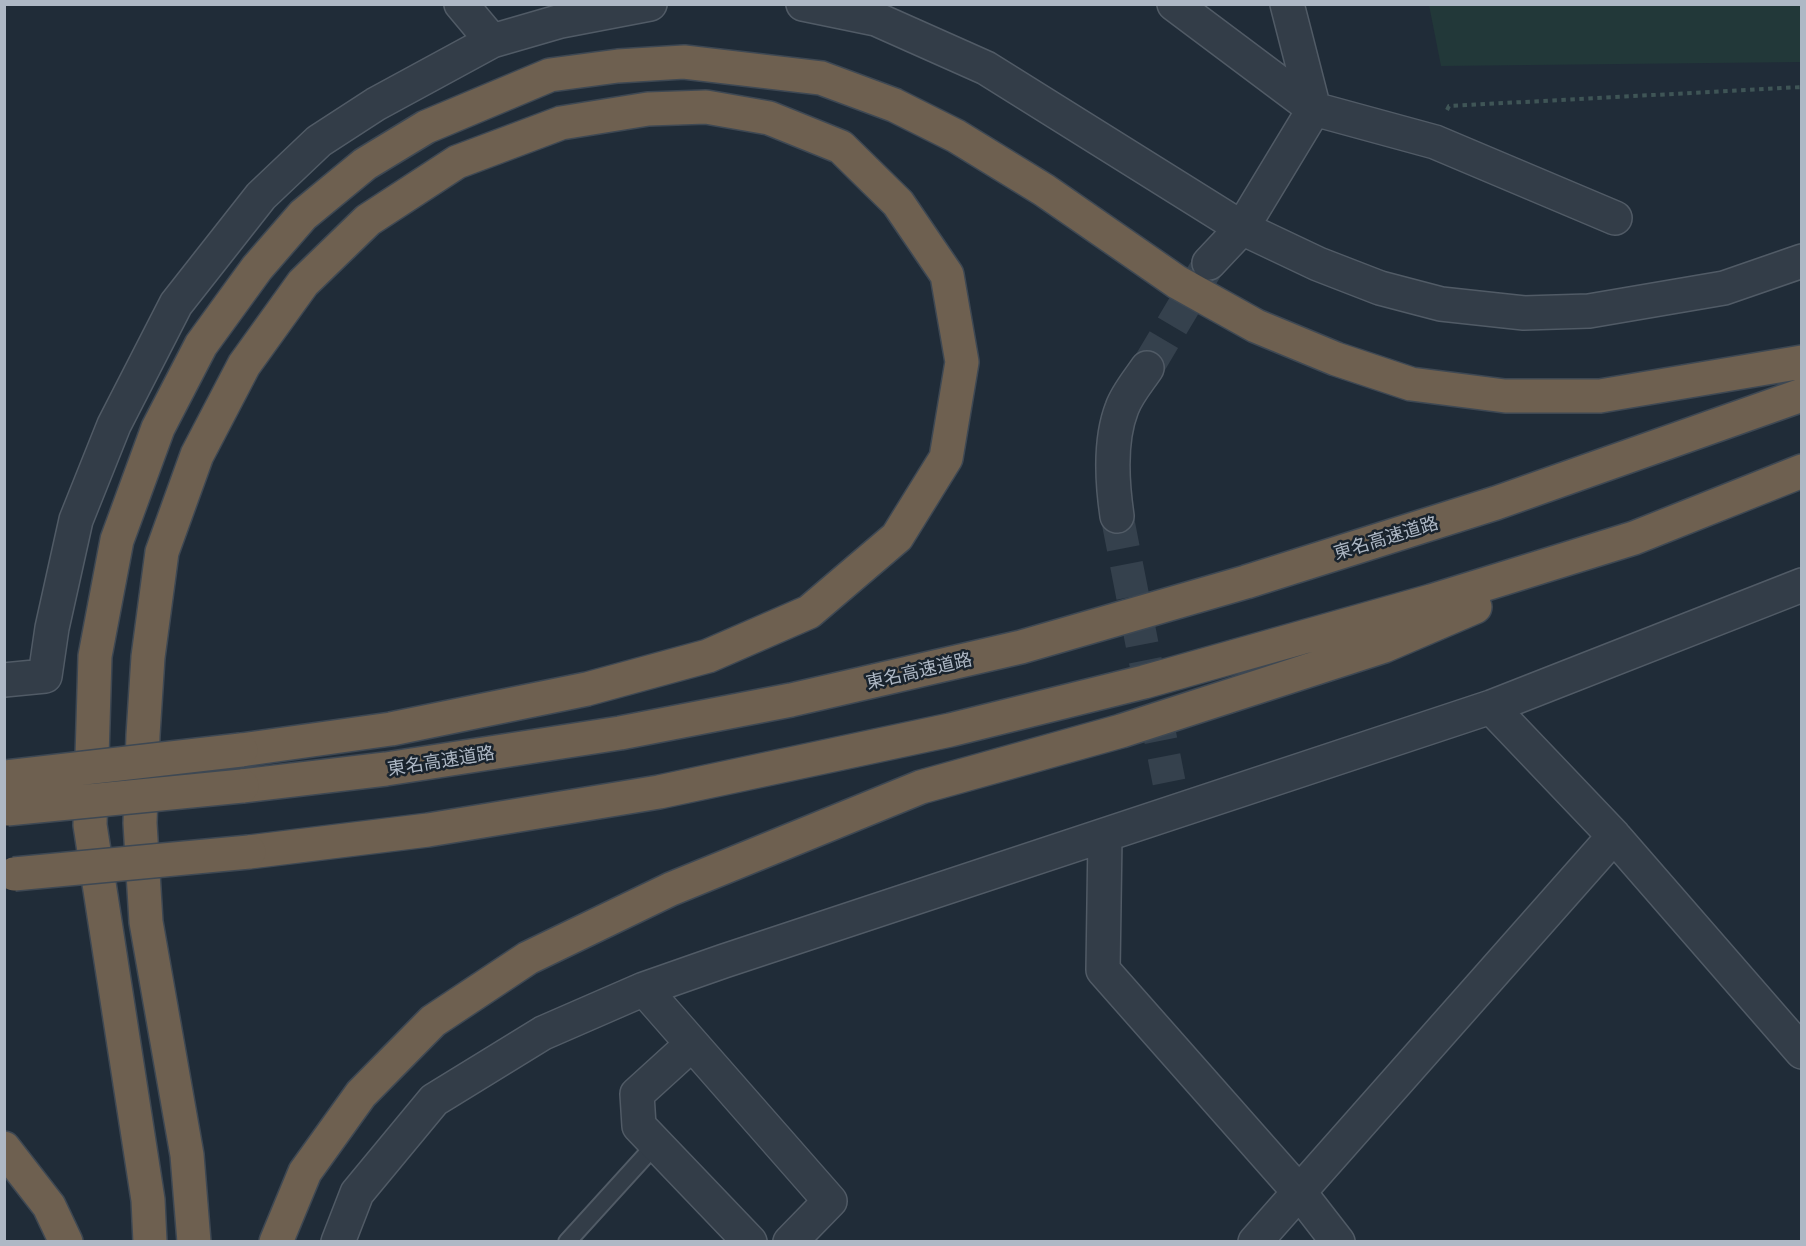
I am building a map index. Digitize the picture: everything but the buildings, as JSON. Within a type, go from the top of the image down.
[{"type":"highway","points":[[150,1242],[148,1200],[90,825],[95,656],[117,540],[158,428],[201,345],[257,268],[303,215],[365,164],[426,127],[550,75],[618,66],[684,62],[821,78],[894,105],[956,136],[1044,190],[1177,282],[1256,326],[1336,360],[1411,384],[1505,396],[1600,396],[1802,362]]},
{"type":"highway","points":[[5,793],[241,750],[391,729],[587,689],[708,656],[809,612],[897,537],[946,458],[962,362],[947,275],[898,203],[841,147],[769,118],[706,106],[648,109],[561,123],[457,162],[368,220],[303,283],[244,365],[197,455],[162,552],[148,657],[143,735],[140,823],[146,922],[188,1155],[194,1242]]},
{"type":"highway","name":"東名高速道路","points":[[5,793],[242,786],[386,769],[620,733],[791,700],[1021,647],[1245,582],[1496,504],[1802,395]]},
{"type":"highway","points":[[276,1242],[305,1172],[361,1094],[433,1021],[528,958],[671,889],[921,787],[1121,731],[1384,646],[1634,538],[1802,471]]},
{"type":"highway","points":[[9,874],[249,852],[428,830],[659,792],[950,730],[1144,682],[1431,601],[1634,538]]},
{"type":"highway","points":[[4,1148],[49,1206],[66,1242]]},
{"type":"street","points":[[461,4],[492,41]]},
{"type":"street","points":[[4,680],[45,676],[51,628],[76,520],[114,424],[176,304],[261,196],[319,141],[376,104],[492,41],[561,21],[650,4]]},
{"type":"street","points":[[803,4],[878,12],[986,68],[1242,228],[1318,264],[1380,288],[1442,304],[1524,313],[1589,311],[1724,288],[1802,261]]},
{"type":"street","points":[[1174,4],[1314,109],[1435,142],[1615,218]]},
{"type":"street","points":[[1209,263],[1242,228],[1314,109],[1287,4]]},
{"type":"street","points":[[1117,516],[1112,483],[1115,445],[1122,408],[1148,368]]},
{"type":"street","points":[[338,1242],[357,1193],[434,1100],[543,1032],[644,988],[1105,837],[1175,795],[1491,707],[1802,585]]},
{"type":"street","points":[[1491,707],[1614,836],[1802,1052]]},
{"type":"street","points":[[1255,1242],[1614,836]]},
{"type":"street","points":[[1105,837],[1103,970],[1300,1193],[1338,1242]]},
{"type":"street","points":[[644,988],[830,1201],[790,1242]]},
{"type":"street","points":[[692,1044],[637,1094],[639,1126],[750,1242]]},
{"type":"lane","points":[[567,1242],[656,1144]]},
{"type":"path","points":[[1435,142],[1449,106],[1802,87]]},
{"type":"green space","points":[[1429,5],[1801,5],[1801,62],[1441,66]]},
{"type":"tunnel","points":[[1147,368],[1207,267]]},
{"type":"tunnel","points":[[1117,516],[1169,782]]}]
